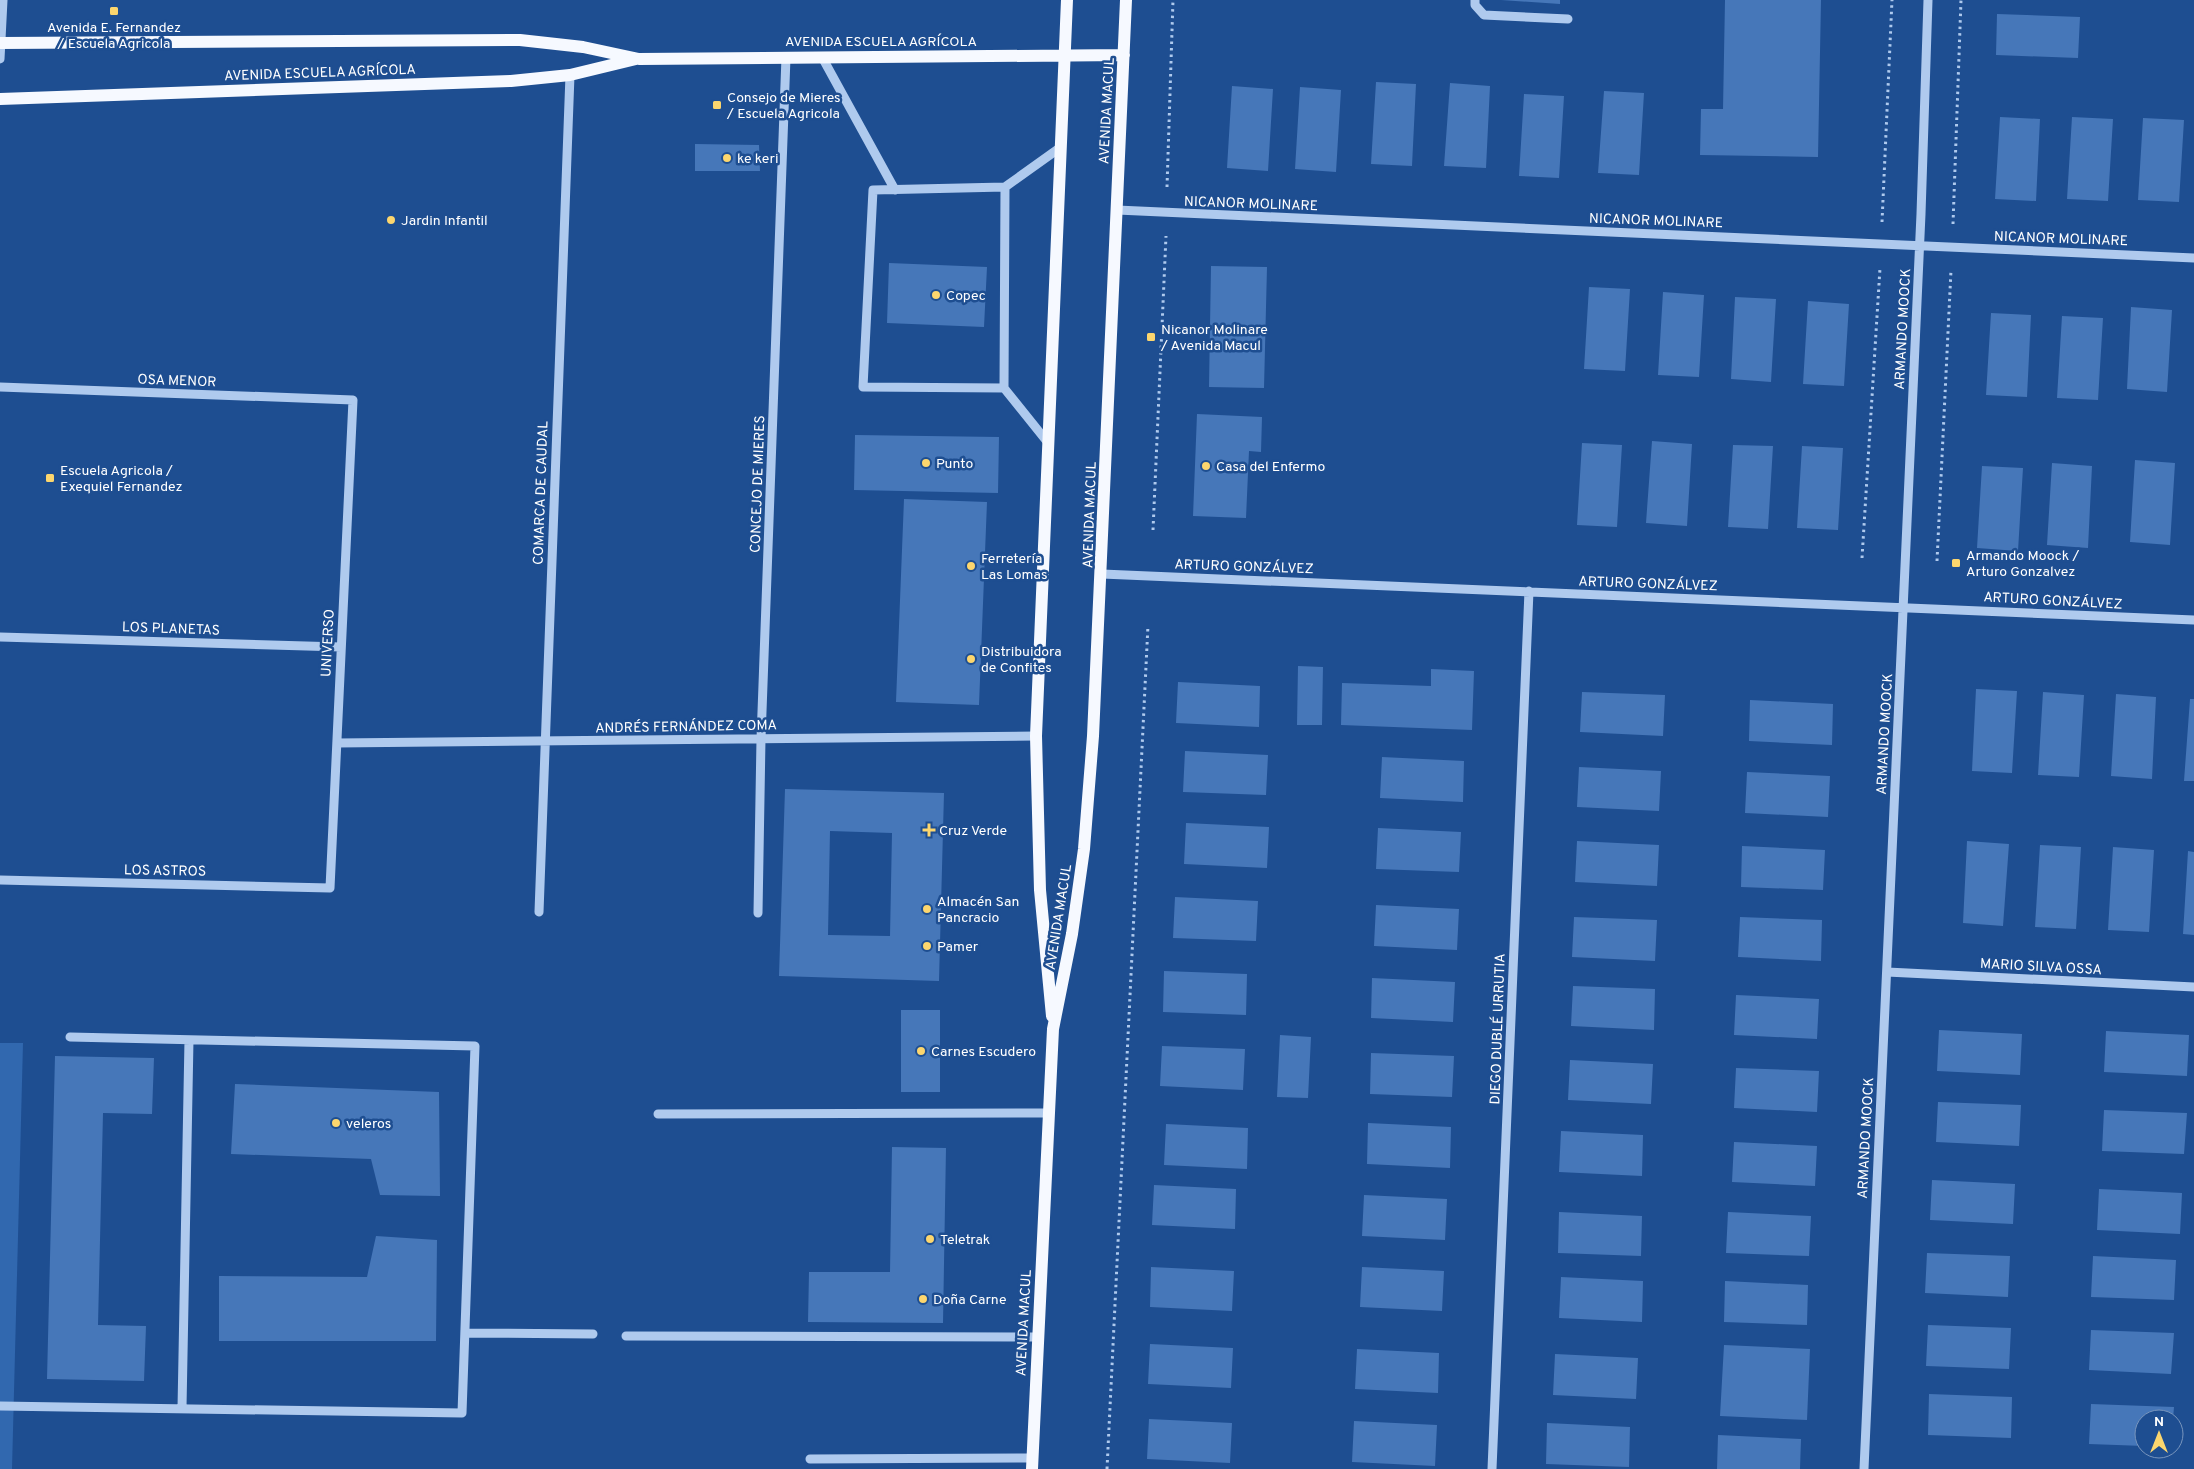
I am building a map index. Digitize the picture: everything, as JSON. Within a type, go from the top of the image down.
[{"type":"main road","name":"AVENIDA MACUL","points":[[1032,1463],[1053,1029],[1040,890],[1036,736],[1067,0]]},
{"type":"main road","name":"AVENIDA MACUL","points":[[1053,1029],[1072,934],[1084,849],[1102,574],[1126,0]]},
{"type":"main road","name":"AVENIDA ESCUELA AGRÍCOLA","points":[[0,43],[502,40],[583,47],[639,59]]},
{"type":"main road","name":"AVENIDA ESCUELA AGRÍCOLA","points":[[0,98],[511,81],[570,75],[639,59],[1124,54]]},
{"type":"street","points":[[0,59],[3,0]]},
{"type":"street","points":[[1475,0],[1475,5],[1484,15],[1568,19]]},
{"type":"street","name":"ARMANDO MOOCK","points":[[1864,1469],[1920,245],[1928,0]]},
{"type":"street","name":"CONCEJO DE MIERES","points":[[758,913],[761,739],[786,57]]},
{"type":"street","points":[[822,57],[895,190]]},
{"type":"street","name":"COMARCA DE CAUDAL","points":[[539,912],[570,75]]},
{"type":"street","points":[[1004,388],[863,387],[872,190],[1005,187],[1061,147]]},
{"type":"street","points":[[1005,187],[1004,388],[1049,444]]},
{"type":"street","name":"NICANOR MOLINARE","points":[[1117,210],[2194,258]]},
{"type":"street","name":"OSA MENOR","points":[[0,387],[353,400]]},
{"type":"street","name":"UNIVERSO","points":[[330,888],[353,400]]},
{"type":"street","name":"ARTURO GONZÁLVEZ","points":[[1102,574],[2194,620]]},
{"type":"street","name":"DIEGO DUBLÉ URRUTIA","points":[[1492,1469],[1529,591]]},
{"type":"street","name":"LOS PLANETAS","points":[[0,637],[341,647]]},
{"type":"street","name":"ANDRÉS FERNÁNDEZ COMA","points":[[336,743],[1036,736]]},
{"type":"street","name":"LOS ASTROS","points":[[0,880],[330,888]]},
{"type":"street","name":"MARIO SILVA OSSA","points":[[1887,972],[2194,986]]},
{"type":"street","points":[[0,1406],[462,1413],[476,1046],[70,1037]]},
{"type":"street","points":[[182,1408],[189,1040]]},
{"type":"street","points":[[658,1114],[1049,1113]]},
{"type":"street","points":[[465,1333],[593,1334]]},
{"type":"street","points":[[626,1336],[1038,1337]]},
{"type":"street","points":[[810,1459],[1032,1463]]},
{"type":"path","points":[[1153,530],[1167,213],[1173,0]]},
{"type":"path","points":[[1862,558],[1881,244],[1892,0]]},
{"type":"path","points":[[1937,561],[1952,247],[1961,0]]},
{"type":"path","points":[[1108,1469],[1148,625]]},
{"type":"shaded area","points":[[0,1043],[23,1043],[12,1469],[0,1469]]},
{"type":"building","points":[[1501,0],[1560,0],[1560,4]]},
{"type":"building","points":[[1725,0],[1821,0],[1818,157],[1700,155],[1701,109],[1723,109]]},
{"type":"building","points":[[1997,14],[2080,17],[2078,58],[1996,55]]},
{"type":"building","points":[[1376,82],[1416,84],[1412,166],[1371,164]]},
{"type":"building","points":[[1450,83],[1490,86],[1486,168],[1444,166]]},
{"type":"building","points":[[1232,86],[1273,89],[1268,171],[1227,168]]},
{"type":"building","points":[[1300,87],[1341,90],[1336,172],[1295,169]]},
{"type":"building","points":[[1604,91],[1644,93],[1639,175],[1598,173]]},
{"type":"building","points":[[1524,94],[1564,96],[1559,178],[1519,176]]},
{"type":"building","points":[[2000,117],[2040,119],[2036,201],[1995,199]]},
{"type":"building","points":[[2072,117],[2113,119],[2108,201],[2067,199]]},
{"type":"building","points":[[2143,118],[2184,120],[2179,202],[2138,200]]},
{"type":"building","name":"ke keri","points":[[695,144],[759,145],[760,171],[695,171]]},
{"type":"building","name":"Copec","points":[[889,263],[987,267],[984,327],[887,323]]},
{"type":"building","points":[[1211,266],[1267,267],[1264,388],[1209,387]]},
{"type":"building","points":[[1589,287],[1630,289],[1625,371],[1584,369]]},
{"type":"building","points":[[1663,292],[1704,295],[1699,377],[1658,375]]},
{"type":"building","points":[[1735,297],[1776,299],[1771,382],[1731,379]]},
{"type":"building","points":[[1808,301],[1849,304],[1844,386],[1803,384]]},
{"type":"building","points":[[2131,307],[2172,310],[2167,392],[2127,389]]},
{"type":"building","points":[[1991,313],[2031,315],[2027,397],[1986,395]]},
{"type":"building","points":[[2062,316],[2103,318],[2098,400],[2057,398]]},
{"type":"building","points":[[1197,414],[1262,417],[1261,452],[1249,451],[1246,518],[1193,516]]},
{"type":"building","name":"Punto","points":[[855,435],[999,437],[998,493],[854,490]]},
{"type":"building","points":[[1652,441],[1692,444],[1687,526],[1646,523]]},
{"type":"building","points":[[1582,443],[1622,445],[1617,527],[1577,525]]},
{"type":"building","points":[[1733,445],[1773,446],[1768,529],[1728,527]]},
{"type":"building","points":[[1802,446],[1843,448],[1838,530],[1797,528]]},
{"type":"building","points":[[2135,460],[2175,463],[2170,545],[2130,542]]},
{"type":"building","points":[[2052,463],[2092,466],[2088,548],[2047,545]]},
{"type":"building","points":[[1982,466],[2023,468],[2018,551],[1977,548]]},
{"type":"building","points":[[904,499],[987,502],[979,705],[896,702]]},
{"type":"building","points":[[1298,666],[1323,667],[1322,725],[1297,725]]},
{"type":"building","points":[[1431,669],[1474,671],[1472,730],[1341,725],[1342,683],[1431,686]]},
{"type":"building","points":[[1178,682],[1260,686],[1259,727],[1176,723]]},
{"type":"building","points":[[1976,689],[2017,691],[2012,773],[1972,771]]},
{"type":"building","points":[[1582,692],[1665,695],[1663,736],[1580,732]]},
{"type":"building","points":[[2043,692],[2084,695],[2079,777],[2038,775]]},
{"type":"building","points":[[2116,694],[2156,697],[2152,779],[2111,776]]},
{"type":"building","points":[[2190,699],[2194,699],[2194,781],[2184,781]]},
{"type":"building","points":[[1750,700],[1833,704],[1832,745],[1749,741]]},
{"type":"building","points":[[1185,751],[1268,755],[1266,795],[1183,792]]},
{"type":"building","points":[[1382,757],[1464,761],[1463,802],[1380,798]]},
{"type":"building","points":[[1579,767],[1661,771],[1659,811],[1577,807]]},
{"type":"building","points":[[1747,772],[1830,776],[1828,817],[1745,813]]},
{"type":"building","points":[[785,789],[944,793],[939,981],[779,976]],"holes":[[[830,831],[892,833],[890,936],[828,935]]]},
{"type":"building","points":[[1186,823],[1269,827],[1267,868],[1184,864]]},
{"type":"building","points":[[1378,828],[1461,832],[1459,872],[1376,869]]},
{"type":"building","points":[[1577,841],[1659,845],[1657,886],[1575,882]]},
{"type":"building","points":[[1967,841],[2009,844],[2003,926],[1963,923]]},
{"type":"building","points":[[2040,845],[2081,847],[2076,929],[2035,927]]},
{"type":"building","points":[[1742,846],[1825,850],[1823,890],[1741,887]]},
{"type":"building","points":[[2113,847],[2154,850],[2149,932],[2108,930]]},
{"type":"building","points":[[2188,851],[2194,852],[2194,935],[2183,934]]},
{"type":"building","points":[[1175,897],[1258,901],[1256,941],[1173,938]]},
{"type":"building","points":[[1376,905],[1459,909],[1457,950],[1374,946]]},
{"type":"building","points":[[1574,917],[1657,920],[1655,961],[1572,957]]},
{"type":"building","points":[[1740,917],[1822,920],[1821,961],[1738,957]]},
{"type":"building","points":[[1164,971],[1247,974],[1246,1015],[1163,1012]]},
{"type":"building","points":[[1372,978],[1455,982],[1453,1022],[1371,1018]]},
{"type":"building","points":[[1573,986],[1655,989],[1654,1030],[1571,1026]]},
{"type":"building","points":[[1736,995],[1819,999],[1817,1039],[1734,1035]]},
{"type":"building","name":"Carnes Escudero","points":[[901,1010],[940,1010],[940,1092],[901,1092]]},
{"type":"building","points":[[1939,1030],[2022,1034],[2020,1075],[1937,1071]]},
{"type":"building","points":[[2106,1031],[2189,1035],[2187,1076],[2104,1072]]},
{"type":"building","points":[[1280,1035],[1311,1037],[1308,1098],[1277,1097]]},
{"type":"building","points":[[1162,1046],[1245,1049],[1243,1090],[1160,1086]]},
{"type":"building","points":[[1371,1053],[1454,1056],[1452,1097],[1370,1094]]},
{"type":"building","points":[[55,1056],[154,1058],[152,1114],[103,1113],[98,1325],[146,1326],[144,1381],[47,1379]]},
{"type":"building","points":[[1570,1060],[1653,1064],[1651,1104],[1568,1100]]},
{"type":"building","points":[[1736,1068],[1819,1071],[1817,1112],[1734,1108]]},
{"type":"building","name":"veleros","points":[[235,1084],[439,1092],[440,1196],[380,1195],[371,1159],[231,1154]]},
{"type":"building","points":[[1938,1102],[2021,1105],[2019,1146],[1936,1142]]},
{"type":"building","points":[[2104,1110],[2187,1113],[2184,1154],[2102,1151]]},
{"type":"building","points":[[1368,1123],[1451,1127],[1450,1168],[1367,1164]]},
{"type":"building","points":[[1166,1124],[1248,1128],[1247,1169],[1164,1165]]},
{"type":"building","points":[[1561,1131],[1643,1135],[1642,1176],[1559,1172]]},
{"type":"building","points":[[1734,1142],[1817,1146],[1815,1186],[1732,1182]]},
{"type":"building","points":[[892,1147],[946,1148],[943,1323],[808,1322],[809,1272],[890,1272]]},
{"type":"building","points":[[1932,1180],[2015,1184],[2013,1224],[1930,1220]]},
{"type":"building","points":[[1154,1185],[1236,1189],[1235,1229],[1152,1225]]},
{"type":"building","points":[[2099,1189],[2182,1193],[2180,1234],[2097,1230]]},
{"type":"building","points":[[1364,1195],[1447,1199],[1445,1240],[1362,1236]]},
{"type":"building","points":[[1559,1212],[1642,1216],[1641,1256],[1558,1253]]},
{"type":"building","points":[[1728,1212],[1811,1216],[1809,1256],[1726,1253]]},
{"type":"building","points":[[376,1236],[437,1240],[436,1341],[219,1341],[219,1276],[367,1277]]},
{"type":"building","points":[[1927,1253],[2010,1256],[2008,1297],[1925,1293]]},
{"type":"building","points":[[2093,1256],[2176,1260],[2174,1300],[2091,1297]]},
{"type":"building","points":[[1151,1267],[1234,1271],[1232,1311],[1150,1307]]},
{"type":"building","points":[[1362,1267],[1444,1271],[1442,1311],[1360,1307]]},
{"type":"building","points":[[1561,1277],[1643,1281],[1642,1322],[1559,1318]]},
{"type":"building","points":[[1725,1281],[1808,1285],[1807,1325],[1724,1322]]},
{"type":"building","points":[[1928,1325],[2011,1328],[2009,1369],[1926,1366]]},
{"type":"building","points":[[2091,1330],[2174,1333],[2171,1374],[2089,1370]]},
{"type":"building","points":[[1150,1344],[1233,1348],[1231,1388],[1148,1384]]},
{"type":"building","points":[[1724,1345],[1810,1349],[1807,1420],[1720,1416]]},
{"type":"building","points":[[1357,1349],[1439,1353],[1438,1393],[1355,1389]]},
{"type":"building","points":[[1555,1354],[1638,1358],[1636,1399],[1553,1395]]},
{"type":"building","points":[[1929,1394],[2012,1397],[2011,1438],[1928,1435]]},
{"type":"building","points":[[2091,1404],[2174,1407],[2174,1409],[2134,1409],[2134,1446],[2089,1444]]},
{"type":"building","points":[[1149,1419],[1232,1423],[1230,1463],[1147,1459]]},
{"type":"building","points":[[1354,1421],[1437,1425],[1435,1466],[1352,1462]]},
{"type":"building","points":[[1547,1423],[1630,1427],[1629,1467],[1546,1464]]},
{"type":"building","points":[[1718,1435],[1801,1439],[1800,1469],[1717,1469]]},
{"type":"place","name":"Avenida E. Fernandez / Escuela Agricola","points":[[114,11]]},
{"type":"place","name":"Consejo de Mieres / Escuela Agricola","points":[[717,105]]},
{"type":"place","name":"ke keri","points":[[727,158]]},
{"type":"place","name":"Jardin Infantil","points":[[391,220]]},
{"type":"place","name":"Copec","points":[[936,295]]},
{"type":"place","name":"Nicanor Molinare / Avenida Macul","points":[[1151,337]]},
{"type":"place","name":"Punto","points":[[926,463]]},
{"type":"place","name":"Casa del Enfermo","points":[[1206,466]]},
{"type":"place","name":"Escuela Agricola / Exequiel Fernandez","points":[[50,478]]},
{"type":"place","name":"Armando Moock / Arturo Gonzalvez","points":[[1956,563]]},
{"type":"place","name":"Ferretería Las Lomas","points":[[971,566]]},
{"type":"place","name":"Distribuidora de Confites","points":[[971,659]]},
{"type":"place","name":"Cruz Verde","points":[[929,830]]},
{"type":"place","name":"Almacén San Pancracio","points":[[927,909]]},
{"type":"place","name":"Pamer","points":[[927,946]]},
{"type":"place","name":"Carnes Escudero","points":[[921,1051]]},
{"type":"place","name":"veleros","points":[[336,1123]]},
{"type":"place","name":"Teletrak","points":[[930,1239]]},
{"type":"place","name":"Doña Carne","points":[[923,1299]]}]
